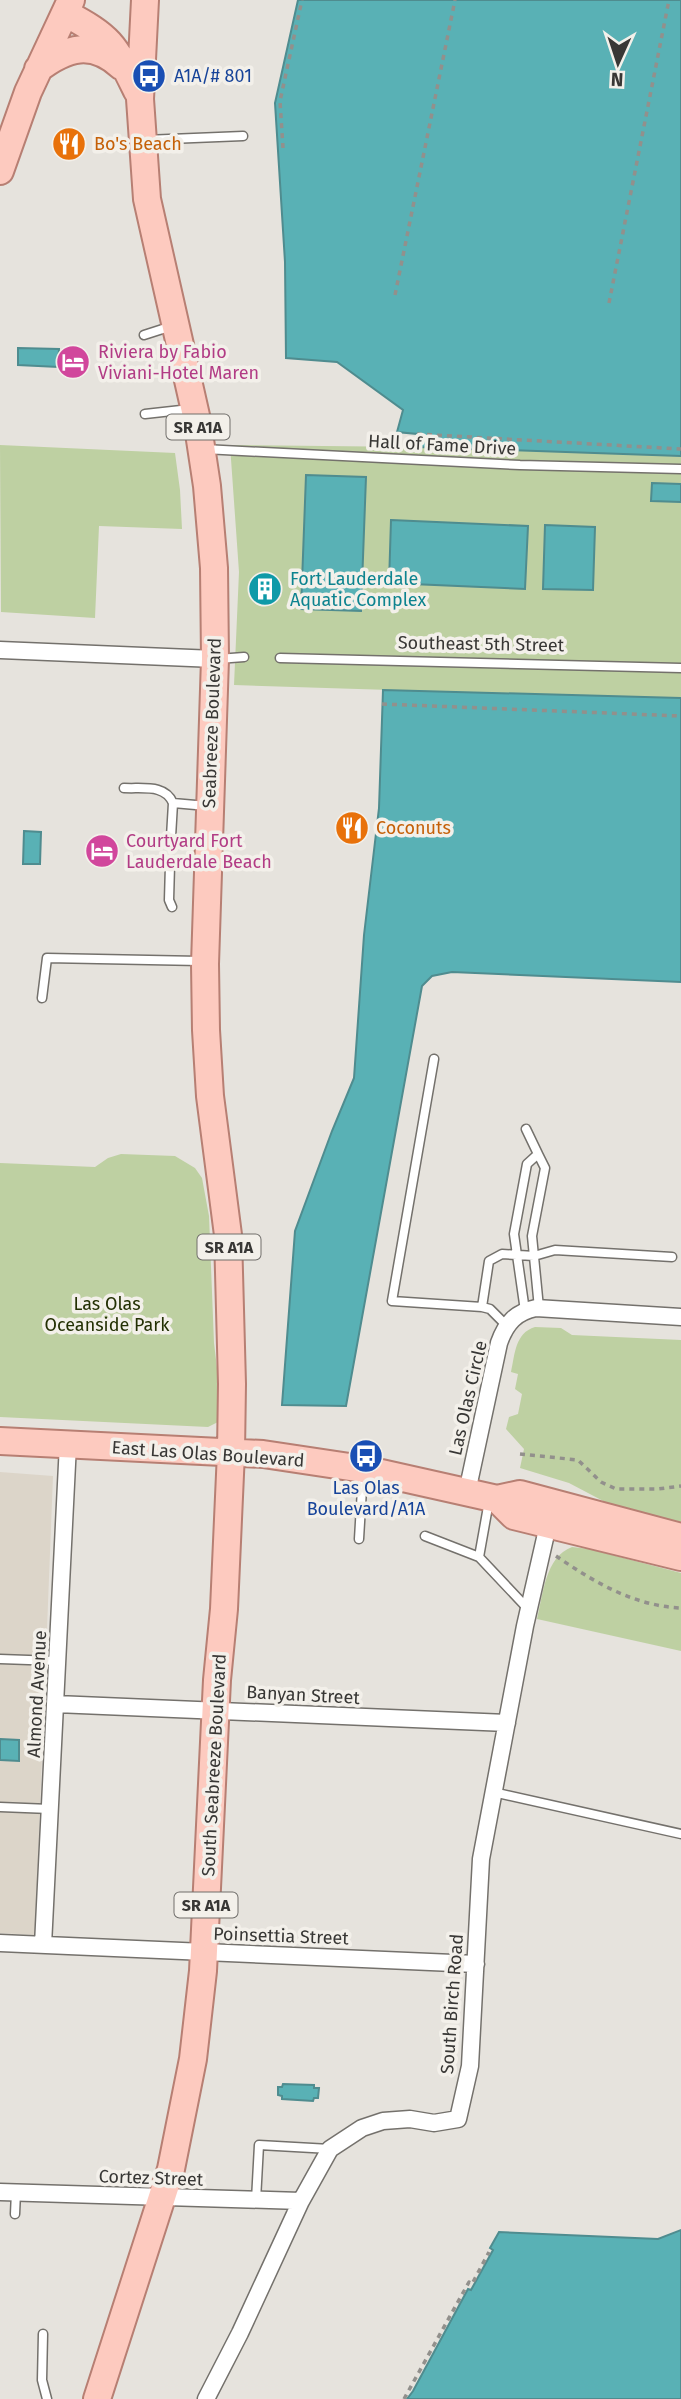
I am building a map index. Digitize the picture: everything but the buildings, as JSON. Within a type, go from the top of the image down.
[{"type":"main road","name":"Seabreeze Boulevard","points":[[145,0],[141,99],[142,140],[150,216],[195,409],[208,496],[214,568],[215,659],[205,961],[207,1063],[229,1263],[231,1452]]},
{"type":"main road","points":[[0,171],[19,114],[68,6],[104,36],[119,53],[141,99]]},
{"type":"main road","points":[[38,69],[62,53],[83,49],[93,50],[111,58],[129,75]]},
{"type":"main road","name":"East Las Olas Boulevard","points":[[0,1441],[263,1454],[363,1469],[484,1496],[520,1494],[681,1557]]},
{"type":"main road","name":"South Seabreeze Boulevard","points":[[97,2399],[163,2198],[178,2142],[193,2059],[204,1952],[231,1452]]},
{"type":"main road","name":"East Las Olas Boulevard","points":[[484,1496],[514,1516],[548,1525],[681,1537]]},
{"type":"street","points":[[0,650],[215,659]]},
{"type":"street","points":[[532,1310],[681,1317]]},
{"type":"street","name":"Las Olas Circle","points":[[484,1496],[499,1343],[506,1325],[518,1314],[532,1310]]},
{"type":"street","name":"Almond Avenue","points":[[43,1945],[68,1444]]},
{"type":"street","name":"South Birch Road","points":[[206,2399],[240,2333],[301,2201],[330,2149],[362,2128],[383,2121],[410,2119],[433,2123],[458,2119],[470,2066],[479,1874],[506,1723],[548,1525]]},
{"type":"street","name":"Banyan Street","points":[[55,1704],[506,1723]]},
{"type":"street","name":"Poinsettia Street","points":[[0,1943],[476,1964]]},
{"type":"street","name":"Cortez Street","points":[[8,2192],[301,2201]]},
{"type":"lane","points":[[142,140],[243,136]]},
{"type":"lane","points":[[144,335],[175,325]]},
{"type":"lane","points":[[145,414],[195,409]]},
{"type":"lane","name":"Hall of Fame Drive","points":[[201,449],[520,465],[681,469]]},
{"type":"lane","points":[[215,659],[244,657]]},
{"type":"lane","name":"Southeast 5th Street","points":[[280,658],[681,668]]},
{"type":"lane","points":[[124,788],[162,790],[169,794],[173,803],[171,837]]},
{"type":"lane","points":[[173,803],[209,806]]},
{"type":"lane","points":[[170,865],[169,900],[172,907]]},
{"type":"lane","points":[[42,998],[47,958],[205,961]]},
{"type":"lane","points":[[435,1059],[392,1301],[482,1307],[490,1309],[506,1325]]},
{"type":"lane","points":[[526,1129],[545,1168],[532,1236],[532,1310]]},
{"type":"lane","points":[[532,1310],[514,1234],[527,1164],[538,1154]]},
{"type":"lane","points":[[482,1307],[489,1261],[502,1254],[534,1256],[555,1250],[672,1257]]},
{"type":"lane","points":[[359,1539],[363,1469]]},
{"type":"lane","points":[[479,1557],[484,1496]]},
{"type":"lane","points":[[425,1536],[479,1557],[529,1610]]},
{"type":"lane","points":[[0,1659],[58,1661]]},
{"type":"lane","points":[[493,1792],[681,1834]]},
{"type":"lane","points":[[0,1807],[50,1809]]},
{"type":"lane","points":[[256,2201],[259,2145],[330,2149]]},
{"type":"lane","points":[[8,2192],[15,2214]]},
{"type":"lane","points":[[43,2334],[42,2380],[47,2399]]},
{"type":"path","points":[[283,148],[280,101],[302,0]]},
{"type":"path","points":[[395,295],[455,0]]},
{"type":"path","points":[[609,303],[669,0]]},
{"type":"path","points":[[417,434],[681,449]]},
{"type":"path","points":[[382,704],[681,716]]},
{"type":"path","points":[[520,1454],[578,1460],[601,1482],[616,1489],[681,1486]]},
{"type":"path","points":[[555,1555],[582,1573],[637,1601],[681,1608]]},
{"type":"path","points":[[404,2399],[469,2282],[472,2284],[489,2252]]},
{"type":"shaded area","points":[[0,1472],[53,1476],[35,1935],[0,1933]]},
{"type":"green space","points":[[0,445],[175,453],[182,529],[99,526],[95,618],[1,612]]},
{"type":"green space","points":[[230,445],[417,447],[681,456],[681,699],[234,685],[239,572]]},
{"type":"green space","name":"Las Olas Oceanside Park","points":[[121,1154],[175,1156],[195,1168],[202,1178],[209,1216],[214,1343],[220,1393],[218,1422],[208,1427],[0,1417],[0,1163],[95,1167],[108,1158]]},
{"type":"green space","points":[[535,1327],[561,1328],[572,1335],[681,1340],[681,1522],[607,1503],[569,1483],[520,1468],[524,1449],[506,1429],[509,1417],[518,1414],[522,1394],[515,1389],[518,1374],[511,1372],[520,1339]]},
{"type":"green space","points":[[572,1547],[681,1573],[681,1651],[537,1619],[551,1568],[563,1552]]},
{"type":"water","points":[[298,0],[681,0],[681,456],[417,447],[417,434],[397,432],[403,410],[337,362],[286,358],[285,262],[275,103]]},
{"type":"water","points":[[18,348],[59,349],[58,367],[18,365]]},
{"type":"water","points":[[306,475],[366,477],[361,611],[301,609]]},
{"type":"water","points":[[652,483],[681,484],[681,502],[651,501]]},
{"type":"water","points":[[391,520],[528,526],[525,589],[389,583]]},
{"type":"water","points":[[545,525],[595,527],[593,590],[543,589]]},
{"type":"water","points":[[383,690],[681,698],[681,982],[452,972],[432,976],[422,986],[346,1406],[282,1405],[295,1231],[354,1078],[364,935],[379,808]]},
{"type":"water","points":[[24,831],[41,832],[40,864],[23,864]]},
{"type":"water","points":[[0,1739],[19,1740],[19,1761],[0,1760]]},
{"type":"water","points":[[283,2084],[314,2085],[314,2088],[319,2088],[318,2098],[313,2101],[282,2099],[282,2096],[278,2095],[278,2087]]},
{"type":"water","points":[[681,2230],[681,2399],[407,2399],[468,2289],[471,2290],[493,2250],[490,2248],[499,2232],[658,2239]]},
{"type":"place","name":"A1A/# 801","points":[[149,76]]},
{"type":"place","name":"Bo's Beach","points":[[69,144]]},
{"type":"place","name":"Riviera by Fabio Viviani-Hotel Maren","points":[[73,362]]},
{"type":"place","name":"Fort Lauderdale Aquatic Complex","points":[[265,589]]},
{"type":"place","name":"Coconuts","points":[[352,828]]},
{"type":"place","name":"Courtyard Fort Lauderdale Beach","points":[[102,851]]},
{"type":"place","name":"Las Olas Boulevard/A1A","points":[[366,1456]]}]
